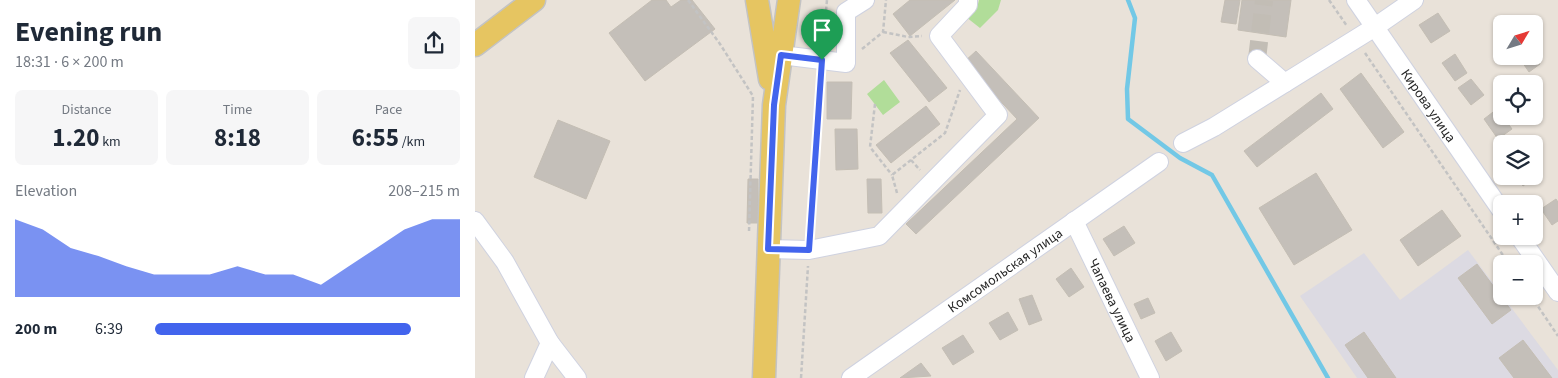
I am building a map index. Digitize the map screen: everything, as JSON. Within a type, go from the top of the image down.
[{"type":"main road","points":[[475,45],[534,0]]},
{"type":"main road","points":[[744,0],[762,23]]},
{"type":"main road","points":[[757,0],[774,105]]},
{"type":"main road","points":[[764,378],[774,105],[789,0]]},
{"type":"street","points":[[781,55],[846,63],[846,12],[865,0]]},
{"type":"street","points":[[768,249],[809,250],[879,236],[998,115],[939,36],[968,6],[968,0]]},
{"type":"street","name":"Кирова улица","points":[[1356,0],[1493,198]]},
{"type":"street","points":[[1183,143],[1285,83],[1375,27],[1414,0]]},
{"type":"street","points":[[1257,60],[1285,83]]},
{"type":"street","name":"Комсомольская улица","points":[[851,378],[1159,162]]},
{"type":"street","points":[[475,221],[505,262],[550,343],[577,378]]},
{"type":"street","name":"Чапаева улица","points":[[1074,222],[1150,378]]},
{"type":"street","points":[[1525,245],[1558,292]]},
{"type":"street","points":[[534,378],[550,343]]},
{"type":"path","points":[[688,0],[720,44],[753,96]]},
{"type":"path","points":[[801,378],[827,0]]},
{"type":"path","points":[[846,63],[883,32],[886,0]]},
{"type":"path","points":[[1329,0],[1503,255]]},
{"type":"path","points":[[883,32],[908,37],[939,36]]},
{"type":"path","points":[[892,176],[945,133],[967,72]]},
{"type":"path","points":[[875,104],[869,147],[892,176],[902,212]]},
{"type":"path","points":[[1537,305],[1558,336]]},
{"type":"shaded area","points":[[1468,250],[1493,283],[1493,305],[1509,305],[1558,370],[1558,378],[1357,378],[1300,296],[1364,253],[1400,300]]},
{"type":"green space","points":[[979,0],[1001,0],[998,10],[980,28],[966,17],[977,8]]},
{"type":"green space","points":[[884,80],[900,102],[883,115],[867,94]]},
{"type":"building","points":[[652,0],[666,0],[671,7],[681,0],[692,0],[715,29],[645,81],[609,33]]},
{"type":"building","points":[[910,0],[955,0],[910,36],[893,14]]},
{"type":"building","points":[[1225,0],[1240,0],[1236,24],[1221,22]]},
{"type":"building","points":[[1242,0],[1291,0],[1286,37],[1238,30]]},
{"type":"building","points":[[1438,13],[1450,31],[1431,43],[1419,25]]},
{"type":"building","points":[[908,40],[947,88],[929,102],[890,53]]},
{"type":"building","points":[[976,51],[1039,118],[916,234],[906,224],[1017,119],[964,62]]},
{"type":"building","points":[[1455,54],[1467,73],[1455,81],[1442,63]]},
{"type":"building","points":[[1524,65],[1539,65],[1529,72]]},
{"type":"building","points":[[1361,73],[1404,132],[1383,148],[1340,89]]},
{"type":"building","points":[[1471,79],[1484,95],[1471,105],[1458,88]]},
{"type":"building","points":[[827,82],[852,82],[851,119],[827,119]]},
{"type":"building","points":[[1321,93],[1333,109],[1257,167],[1244,151]]},
{"type":"building","points":[[926,106],[940,124],[891,163],[876,145]]},
{"type":"building","points":[[1493,112],[1493,125],[1509,125],[1512,129],[1504,135],[1495,135],[1484,119]]},
{"type":"building","points":[[558,120],[610,141],[586,199],[534,177]]},
{"type":"building","points":[[835,129],[857,129],[858,169],[836,170]]},
{"type":"building","points":[[1316,173],[1352,230],[1294,265],[1259,208]]},
{"type":"building","points":[[748,179],[758,179],[758,223],[747,223]]},
{"type":"building","points":[[867,179],[881,179],[882,213],[868,213]]},
{"type":"building","points":[[1556,199],[1558,202],[1558,221],[1552,225],[1543,212],[1543,208]]},
{"type":"building","points":[[1442,210],[1461,236],[1418,266],[1400,240]]},
{"type":"building","points":[[1124,226],[1135,243],[1114,256],[1103,239]]},
{"type":"building","points":[[1477,264],[1493,286],[1493,305],[1507,305],[1511,310],[1492,324],[1458,278]]},
{"type":"building","points":[[1071,268],[1084,287],[1069,297],[1056,279]]},
{"type":"building","points":[[1032,295],[1042,320],[1029,325],[1019,299]]},
{"type":"building","points":[[1148,298],[1155,313],[1141,319],[1134,304]]},
{"type":"building","points":[[1008,312],[1018,330],[1000,340],[989,323]]},
{"type":"building","points":[[1171,332],[1182,351],[1166,361],[1155,341]]},
{"type":"building","points":[[1364,332],[1396,378],[1368,378],[1345,345]]},
{"type":"building","points":[[963,335],[974,352],[953,365],[942,348]]},
{"type":"building","points":[[1523,340],[1552,378],[1514,378],[1499,358]]},
{"type":"building","points":[[921,363],[931,376],[900,378]]},
{"type":"waterway","points":[[1128,0],[1135,18],[1127,89],[1128,119],[1180,158],[1212,175],[1328,378]]},
{"type":"tunnel","points":[[1257,59],[1264,0]]},
{"type":"route","points":[[781,55],[822,60],[809,250],[768,249],[774,105],[781,55]]}]
